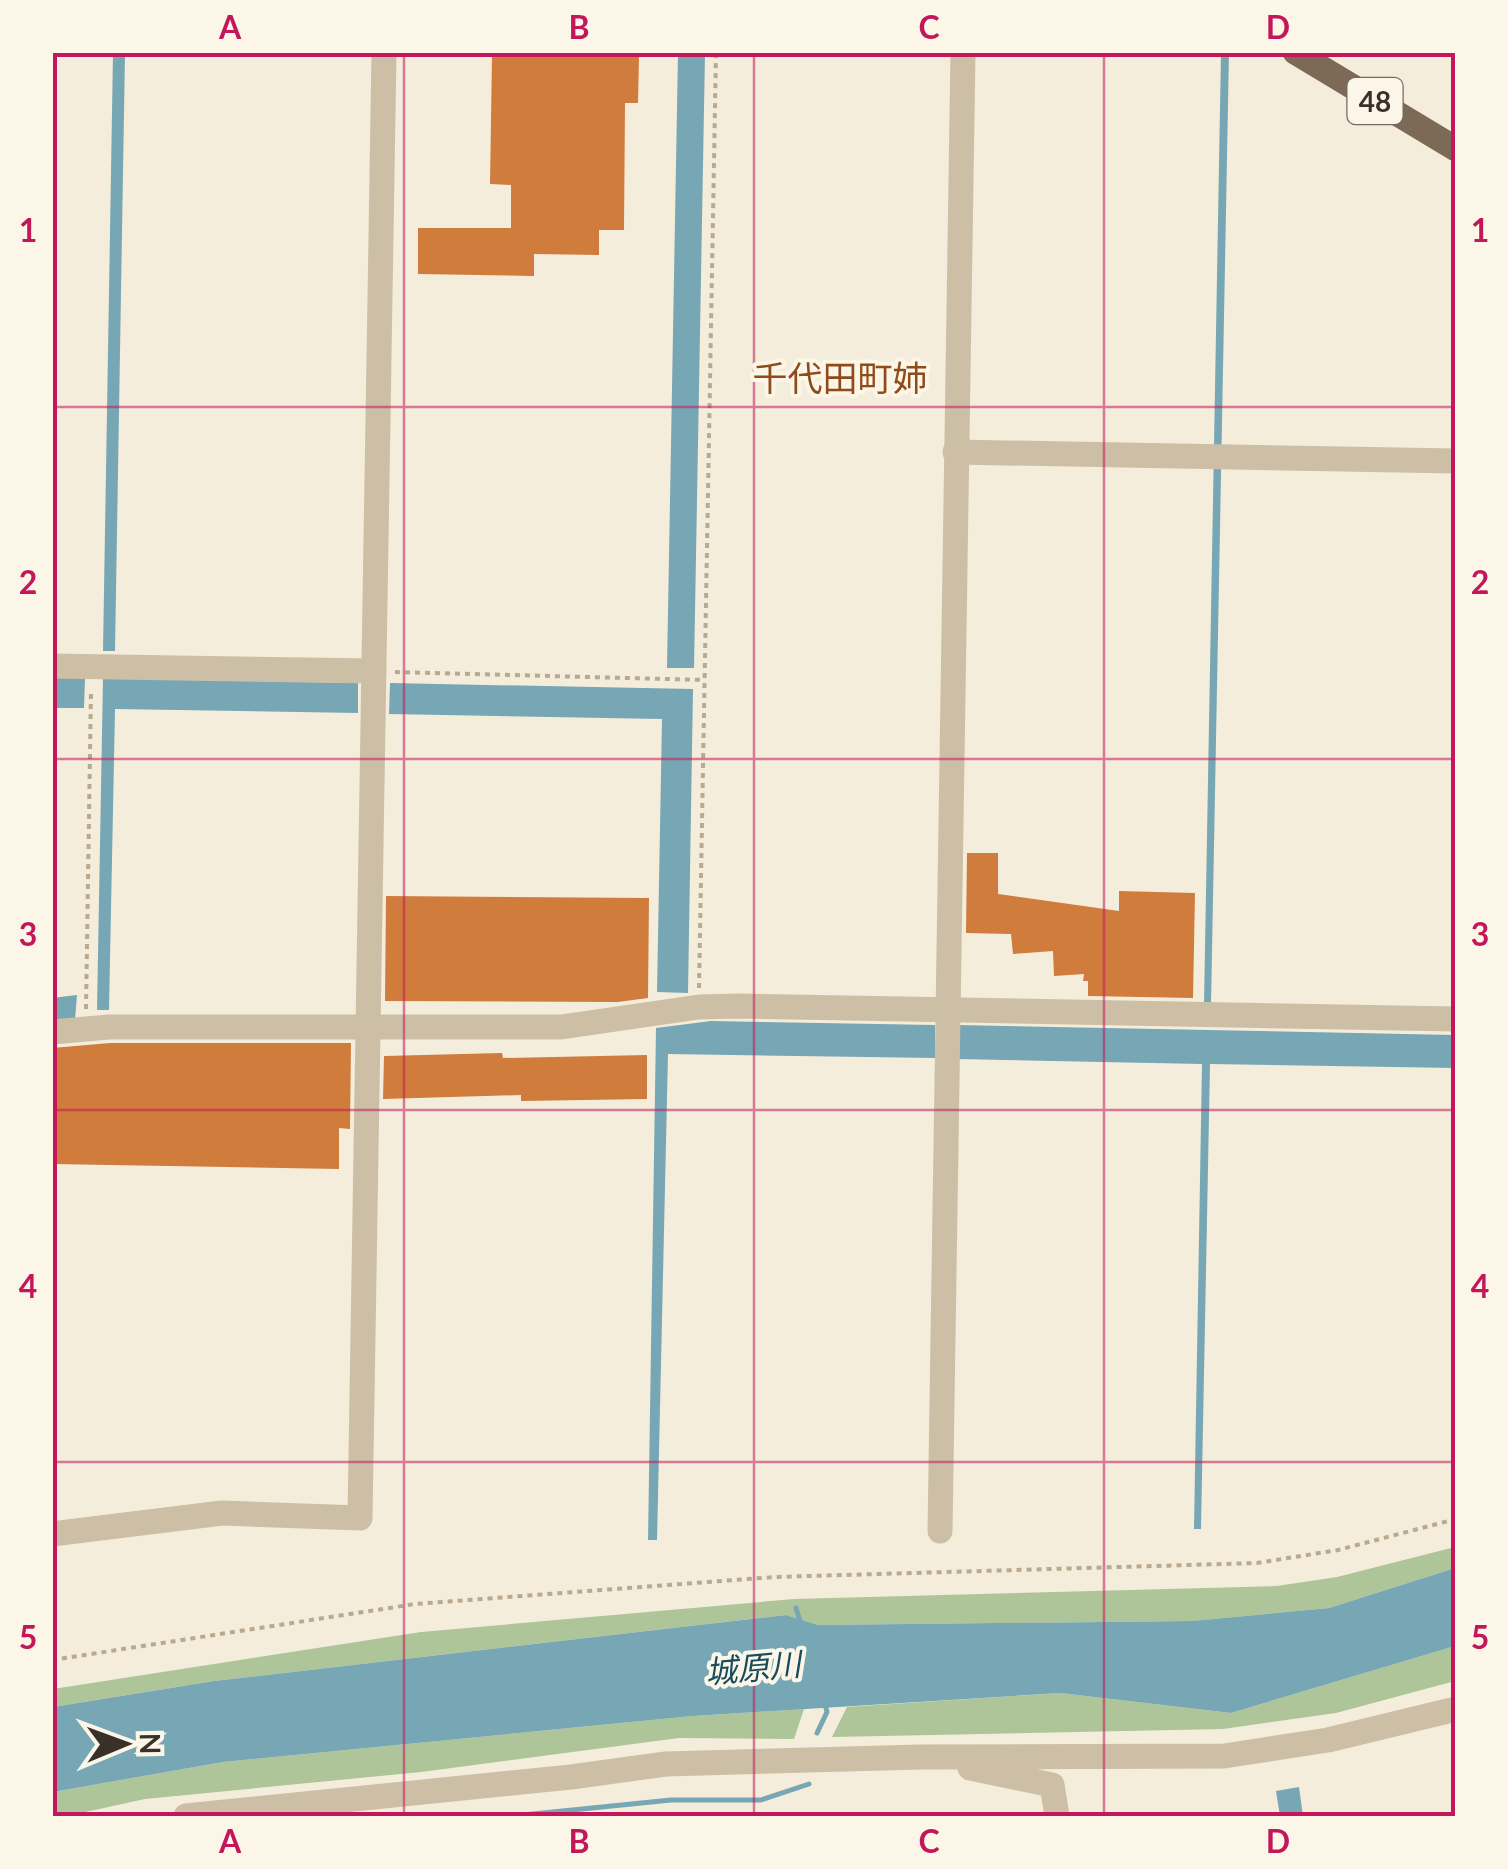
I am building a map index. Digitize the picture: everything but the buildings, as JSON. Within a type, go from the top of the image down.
[{"type":"main road","name":"48","points":[[1295,52],[1456,149]]},
{"type":"street","points":[[52,1534],[222,1513],[360,1518],[384,52]]},
{"type":"street","points":[[940,1531],[963,52]]},
{"type":"street","points":[[955,452],[1456,461]]},
{"type":"street","points":[[52,666],[374,672]]},
{"type":"street","points":[[52,1032],[561,1026],[698,1008],[1456,1019]]},
{"type":"street","points":[[186,1816],[666,1764],[921,1757],[1224,1756],[1328,1740],[1456,1709]]},
{"type":"street","points":[[921,1757],[1052,1786],[1057,1816]]},
{"type":"path","points":[[698,1008],[716,52]]},
{"type":"path","points":[[86,1029],[92,666]]},
{"type":"path","points":[[374,672],[706,680]]},
{"type":"path","points":[[52,1660],[415,1604],[775,1577],[1257,1563],[1338,1550],[1456,1519]]},
{"type":"green space","points":[[1455,1547],[1455,1568],[1329,1608],[1192,1621],[818,1625],[786,1615],[214,1681],[53,1707],[53,1689],[421,1632],[794,1599],[1277,1586],[1337,1577]]},
{"type":"green space","points":[[1455,1646],[1455,1681],[1336,1713],[1223,1729],[832,1737],[847,1707],[1060,1693],[1231,1713]]},
{"type":"green space","points":[[804,1709],[794,1739],[679,1738],[421,1772],[145,1799],[53,1816],[53,1792],[223,1762],[693,1716]]},
{"type":"water","points":[[1229,52],[1211,1004],[1204,1004],[1221,53]]},
{"type":"water","points":[[113,53],[125,53],[115,651],[103,651]]},
{"type":"water","points":[[678,53],[705,53],[694,668],[667,668]]},
{"type":"water","points":[[53,677],[85,678],[84,708],[53,708]]},
{"type":"water","points":[[103,678],[358,683],[358,713],[115,709],[109,1010],[97,1010]]},
{"type":"water","points":[[390,683],[693,689],[688,993],[657,992],[662,719],[389,714]]},
{"type":"water","points":[[77,995],[75,1020],[53,1022],[52,998]]},
{"type":"water","points":[[711,1021],[935,1025],[935,1058],[668,1054],[657,1540],[648,1540],[656,1028]]},
{"type":"water","points":[[957,1025],[1455,1035],[1455,1068],[1210,1064],[1201,1529],[1194,1529],[1202,1064],[957,1059]]},
{"type":"water","name":"城原川","points":[[1455,1568],[1455,1646],[1231,1713],[1060,1693],[693,1716],[223,1762],[53,1792],[53,1707],[214,1681],[786,1615],[818,1625],[1192,1621],[1329,1608]]},
{"type":"water","points":[[1299,1787],[1303,1816],[1280,1816],[1276,1791]]},
{"type":"waterway","points":[[796,1608],[800,1621]]},
{"type":"waterway","points":[[817,1733],[827,1712],[825,1704]]},
{"type":"waterway","points":[[513,1816],[671,1800],[761,1800],[809,1784]]},
{"type":"district","name":"千代田町姉","points":[[840,377]]}]
